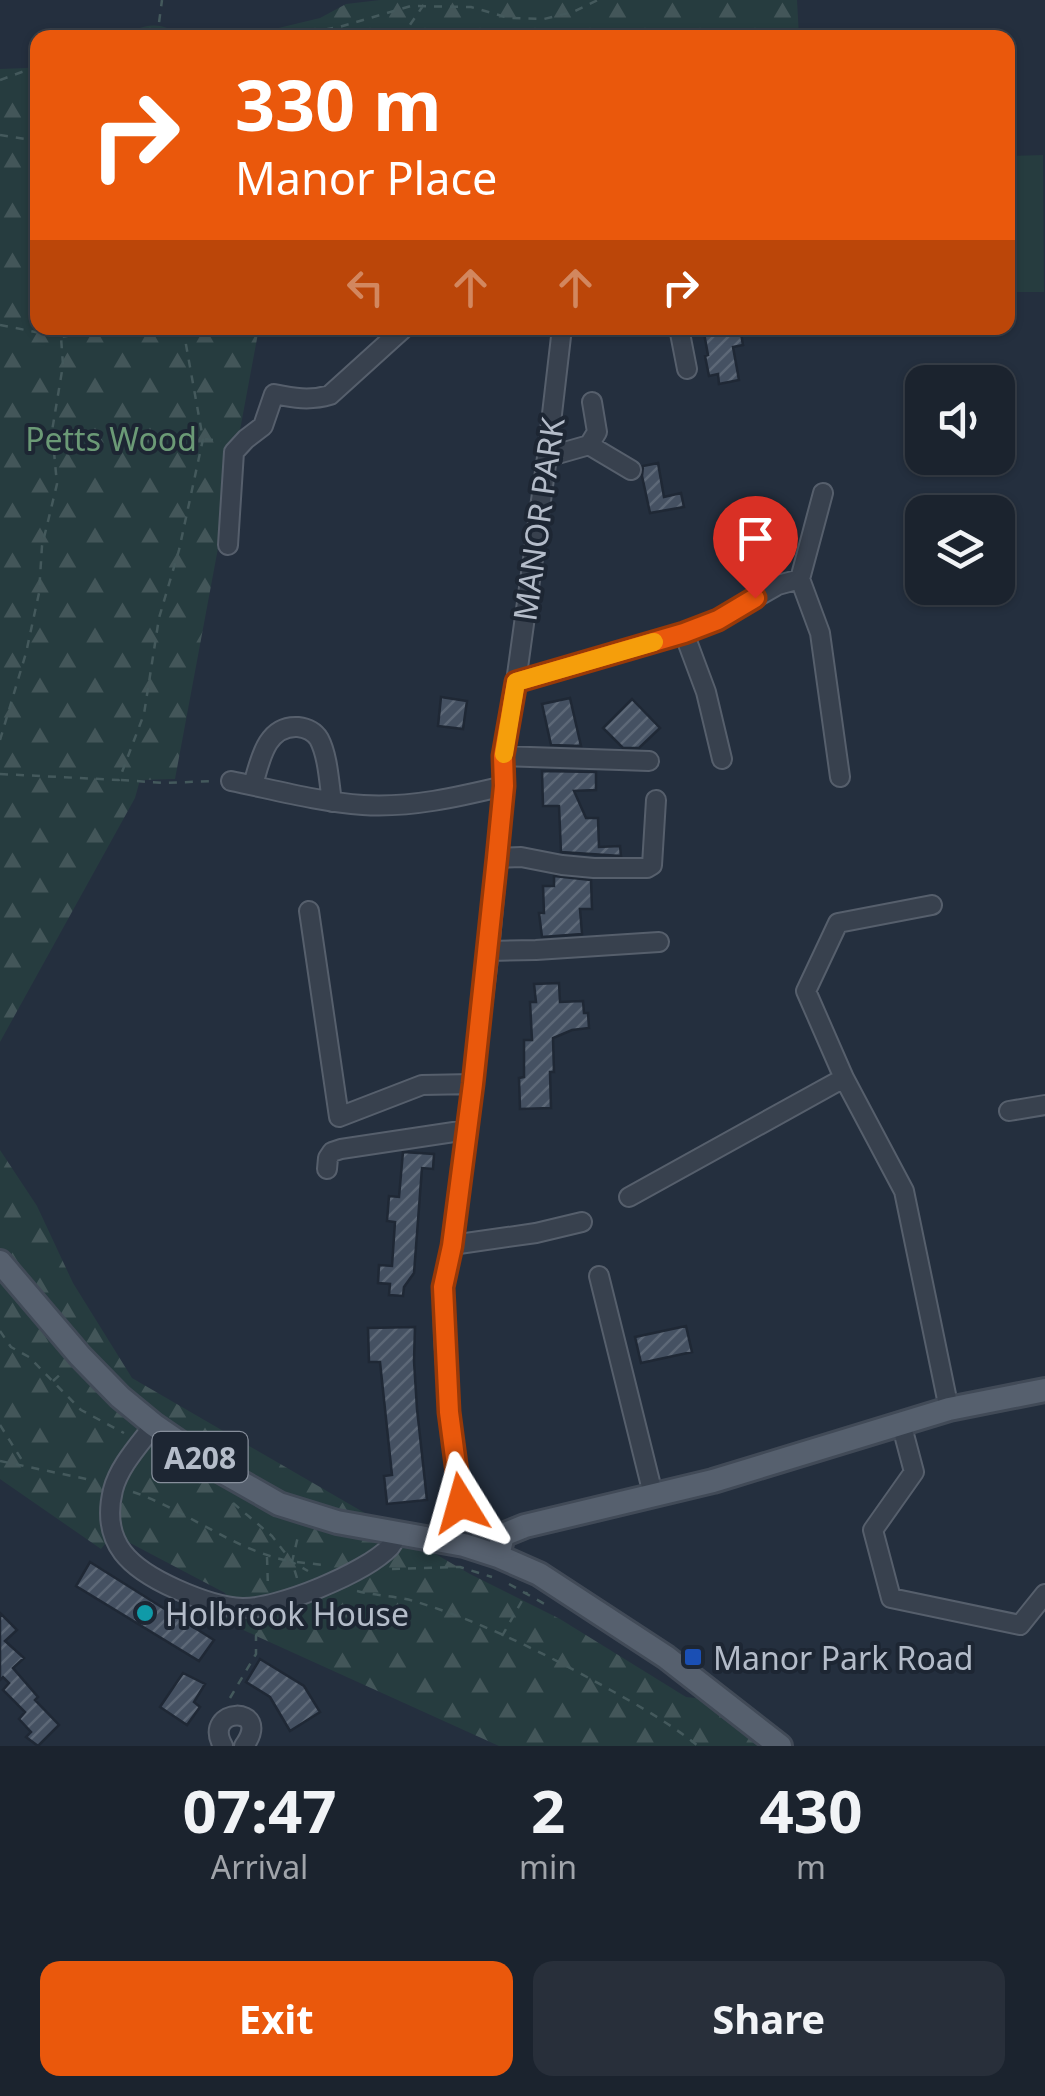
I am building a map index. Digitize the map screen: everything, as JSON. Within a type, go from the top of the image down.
[{"type":"main road","name":"A208","points":[[0,1262],[120,1397],[147,1434],[279,1504],[338,1522],[464,1545],[498,1556],[532,1584],[666,1658],[780,1746]]},
{"type":"main road","points":[[498,1556],[503,1536],[525,1526],[774,1463],[949,1410],[1045,1390]]},
{"type":"street","points":[[228,545],[234,452],[263,426],[274,394],[300,400],[330,395],[396,335]]},
{"type":"street","name":"MANOR PARK","points":[[464,1545],[449,1412],[443,1287],[452,1246],[489,950],[504,786],[503,756],[548,458],[561,335]]},
{"type":"street","points":[[680,335],[687,369]]},
{"type":"street","points":[[548,458],[589,445],[596,432],[592,402]]},
{"type":"street","points":[[589,445],[630,470]]},
{"type":"street","points":[[823,493],[800,579],[820,633],[840,778]]},
{"type":"street","points":[[516,682],[684,633],[800,579]]},
{"type":"street","points":[[684,633],[706,692],[722,759]]},
{"type":"street","points":[[253,785],[270,740],[285,728],[306,729],[314,732],[323,750],[332,802]]},
{"type":"street","points":[[503,756],[649,761]]},
{"type":"street","points":[[231,780],[332,802],[366,805],[464,796],[504,786]]},
{"type":"street","points":[[497,858],[521,857],[594,868],[647,868],[652,865],[656,800]]},
{"type":"street","points":[[932,906],[838,923],[806,991],[844,1078],[904,1191],[949,1410]]},
{"type":"street","points":[[309,911],[339,1117],[422,1086],[473,1084]]},
{"type":"street","points":[[489,950],[660,942]]},
{"type":"street","points":[[629,1196],[844,1078]]},
{"type":"street","points":[[1009,1111],[1045,1105]]},
{"type":"street","points":[[327,1169],[332,1152],[341,1149],[467,1130]]},
{"type":"street","points":[[452,1246],[582,1222]]},
{"type":"street","points":[[600,1276],[654,1494]]},
{"type":"street","points":[[901,1424],[914,1472],[873,1530],[891,1598],[1020,1624],[1045,1594]]},
{"type":"street","points":[[147,1434],[114,1485],[110,1510],[114,1540],[126,1559],[152,1578],[197,1599],[240,1608],[268,1606],[302,1595],[328,1574],[358,1569],[390,1547],[398,1534]]},
{"type":"street","points":[[224,1746],[218,1738],[220,1728],[233,1714],[248,1719],[252,1729],[244,1746]]},
{"type":"path","points":[[156,30],[162,0]]},
{"type":"path","points":[[405,30],[428,0]]},
{"type":"path","points":[[319,30],[411,6],[471,7],[510,18],[544,19],[573,12],[598,0]]},
{"type":"path","points":[[0,80],[30,69]]},
{"type":"path","points":[[0,136],[30,140]]},
{"type":"path","points":[[0,325],[30,331]]},
{"type":"path","points":[[51,335],[73,335]]},
{"type":"path","points":[[119,780],[144,714],[159,618],[180,550],[203,438],[185,335]]},
{"type":"path","points":[[0,740],[26,653],[39,592],[42,546],[57,484],[52,430],[63,364],[61,337]]},
{"type":"path","points":[[0,774],[164,783],[231,780]]},
{"type":"path","points":[[0,1331],[11,1347],[29,1357],[81,1410],[147,1434],[160,1466],[202,1484]]},
{"type":"path","points":[[0,1425],[26,1466]]},
{"type":"path","points":[[0,1461],[114,1485],[154,1499],[267,1557],[328,1574],[365,1593],[414,1601],[502,1636],[584,1674],[679,1730],[698,1746]]},
{"type":"path","points":[[230,1500],[272,1536],[292,1562],[328,1574]]},
{"type":"path","points":[[292,1562],[303,1511]]},
{"type":"path","points":[[358,1569],[460,1568],[532,1584],[558,1611]]},
{"type":"path","points":[[502,1636],[532,1584]]},
{"type":"path","points":[[233,1714],[229,1696],[256,1654],[256,1636]]},
{"type":"green space","points":[[380,0],[797,0],[799,30],[270,30],[320,18],[346,4]]},
{"type":"green space","points":[[156,26],[171,30],[135,30]]},
{"type":"green space","name":"Petts Wood","points":[[30,67],[30,335],[258,335],[175,779],[140,780],[135,798],[0,1042],[0,69]]},
{"type":"green space","points":[[1043,155],[1044,292],[1015,292],[1015,156]]},
{"type":"green space","points":[[0,1150],[37,1206],[73,1283],[132,1378],[470,1574],[560,1619],[686,1697],[704,1699],[767,1746],[499,1746],[219,1619],[231,1602],[225,1593],[113,1534],[101,1549],[0,1479]]},
{"type":"building","points":[[704,335],[741,335],[743,345],[733,347],[739,380],[719,384],[718,374],[709,376],[705,356],[708,355]]},
{"type":"building","points":[[658,463],[664,497],[681,493],[684,507],[650,513],[643,466]]},
{"type":"building","points":[[441,697],[467,701],[463,729],[438,726]]},
{"type":"building","points":[[570,698],[581,746],[551,745],[542,704]]},
{"type":"building","points":[[632,699],[660,728],[639,748],[623,748],[603,728]]},
{"type":"building","points":[[542,771],[596,772],[596,790],[574,791],[586,818],[598,818],[599,847],[620,846],[621,856],[561,852],[559,806],[543,806]]},
{"type":"building","points":[[554,876],[591,880],[592,909],[580,909],[582,934],[542,937],[539,913],[544,913],[543,886],[554,886]]},
{"type":"building","points":[[559,983],[560,1002],[583,1001],[589,1028],[553,1038],[551,1108],[520,1109],[519,1078],[524,1077],[524,1040],[532,1040],[530,1002],[536,1002],[534,984]]},
{"type":"building","points":[[403,1152],[434,1154],[433,1169],[422,1168],[414,1273],[403,1296],[389,1295],[390,1284],[378,1283],[379,1265],[392,1266],[395,1222],[387,1221],[389,1196],[399,1197]]},
{"type":"building","points":[[686,1326],[692,1352],[641,1363],[635,1337]]},
{"type":"building","points":[[415,1327],[417,1409],[427,1500],[387,1504],[384,1476],[392,1475],[380,1362],[369,1362],[368,1328]]},
{"type":"building","name":"Holbrook House","points":[[90,1562],[214,1640],[199,1661],[76,1586]]},
{"type":"building","points":[[0,1613],[17,1630],[5,1641],[24,1658],[13,1668],[59,1725],[38,1746],[26,1737],[31,1732],[19,1719],[25,1712],[3,1690],[9,1683],[3,1677],[0,1680]]},
{"type":"building","points":[[260,1659],[304,1686],[320,1712],[290,1731],[270,1697],[246,1682]]},
{"type":"building","points":[[183,1673],[205,1684],[194,1702],[200,1707],[187,1725],[160,1707]]},
{"type":"slow traffic","points":[[504,754],[516,682],[654,642]]},
{"type":"place","name":"Holbrook House","points":[[145,1613]]},
{"type":"place","name":"Manor Park Road","points":[[693,1657]]},
{"type":"route","points":[[461,1503],[449,1412],[443,1287],[473,1084],[489,950],[504,786],[503,756],[516,682],[684,633],[718,620],[755,598]]}]
